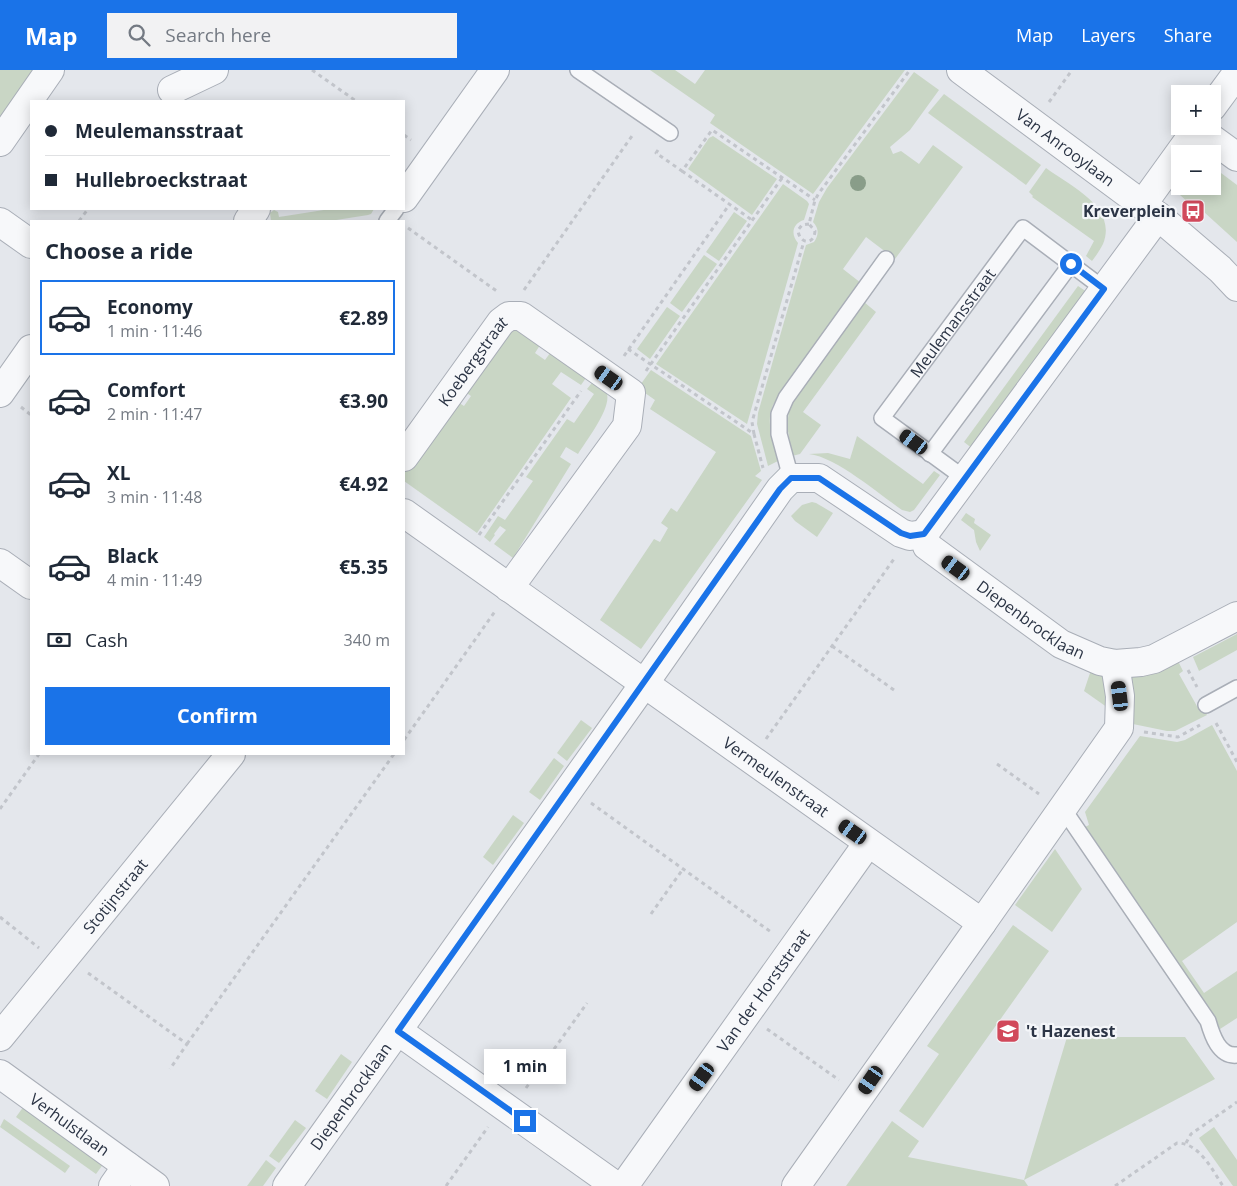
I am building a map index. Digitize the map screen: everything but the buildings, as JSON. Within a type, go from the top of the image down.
[{"type":"street","points":[[0,142],[50,70]]},
{"type":"street","points":[[172,90],[214,70]]},
{"type":"street","points":[[405,197],[495,70]]},
{"type":"street","name":"Van Anrooylaan","points":[[961,70],[1150,210],[1220,269],[1237,287]]},
{"type":"street","points":[[1221,96],[1237,73]]},
{"type":"street","points":[[917,535],[964,478],[1104,289],[1195,135]]},
{"type":"street","points":[[1216,135],[1237,157]]},
{"type":"street","points":[[0,222],[30,243]]},
{"type":"street","name":"Koebergstraat","points":[[405,456],[501,322],[512,310],[631,393]]},
{"type":"street","points":[[0,393],[30,350]]},
{"type":"street","points":[[510,589],[627,426],[631,393]]},
{"type":"street","name":"Diepenbrocklaan","points":[[287,1186],[644,684],[780,489],[791,478],[819,478],[901,533],[917,535],[927,546],[1061,644],[1100,661],[1115,664],[1154,659],[1237,616]]},
{"type":"street","points":[[405,515],[644,684]]},
{"type":"street","points":[[2,568],[30,584]]},
{"type":"street","points":[[796,1186],[1119,728],[1120,696],[1115,664]]},
{"type":"street","name":"Vermeulenstraat","points":[[644,684],[982,923]]},
{"type":"street","name":"Stotijnstraat","points":[[0,1037],[230,755]]},
{"type":"street","name":"Van der Horststraat","points":[[624,1186],[868,843]]},
{"type":"street","points":[[398,1031],[616,1186]]},
{"type":"street","name":"Verhulstlaan","points":[[4,1086],[120,1176],[155,1186]]},
{"type":"lane","points":[[578,70],[670,133]]},
{"type":"lane","name":"Meulemansstraat","points":[[964,478],[882,418],[1023,228],[1104,289]]},
{"type":"lane","points":[[791,478],[779,434],[779,414],[786,398],[886,259]]},
{"type":"lane","points":[[930,454],[1071,264]]},
{"type":"lane","points":[[1206,705],[1237,688]]},
{"type":"lane","points":[[1062,811],[1068,816],[1208,1021],[1215,1042],[1231,1056],[1237,1055]]},
{"type":"path","points":[[312,70],[355,100]]},
{"type":"path","points":[[809,224],[815,200],[910,70]]},
{"type":"path","points":[[1033,123],[1072,70]]},
{"type":"path","points":[[405,226],[512,310],[646,116]]},
{"type":"path","points":[[682,171],[712,130],[815,200]]},
{"type":"path","points":[[670,133],[656,152],[752,220]]},
{"type":"path","points":[[631,393],[782,178]]},
{"type":"path","points":[[464,556],[603,374],[628,349],[729,204]]},
{"type":"path","points":[[809,224],[815,231],[815,236],[807,242],[798,237],[798,230],[802,225],[809,224]]},
{"type":"path","points":[[628,349],[754,434],[752,422],[804,241]]},
{"type":"path","points":[[751,759],[832,646],[917,535]]},
{"type":"path","points":[[405,739],[510,589]]},
{"type":"path","points":[[832,646],[894,690]]},
{"type":"path","points":[[1119,728],[1178,737],[1206,722]]},
{"type":"path","points":[[0,809],[38,755]]},
{"type":"path","points":[[170,1069],[393,755]]},
{"type":"path","points":[[997,764],[1062,811]]},
{"type":"path","points":[[570,788],[793,948]]},
{"type":"path","points":[[651,914],[683,869]]},
{"type":"path","points":[[0,917],[62,961],[187,1044]]},
{"type":"path","points":[[446,1186],[587,1003]]},
{"type":"path","points":[[746,1014],[860,1095]]},
{"type":"path","points":[[1186,1143],[1191,1134],[1237,1102]]},
{"type":"path","points":[[1115,1186],[1178,1143],[1186,1143],[1200,1152],[1223,1186]]},
{"type":"green space","points":[[0,70],[38,70],[0,124]]},
{"type":"green space","points":[[650,70],[675,70],[695,84],[705,70],[905,70],[813,194],[710,123],[715,115]]},
{"type":"green space","points":[[914,72],[939,90],[910,130],[890,147],[893,154],[901,151],[919,164],[933,145],[963,167],[895,259],[866,237],[843,269],[861,283],[773,405],[770,426],[778,461],[768,466],[757,424],[758,413],[806,245],[814,242],[817,237],[818,232],[813,222],[819,202],[827,188]]},
{"type":"green space","points":[[944,94],[1041,165],[1026,185],[928,113]]},
{"type":"green space","points":[[713,136],[777,179],[752,215],[688,169],[709,138]]},
{"type":"green space","points":[[1046,168],[1079,190],[1098,208],[1104,219],[1106,231],[1103,244],[1092,261],[1086,256],[1094,241],[1032,197],[1029,192]]},
{"type":"green space","points":[[1221,173],[1237,185],[1237,242],[1193,202],[1190,204],[1180,195],[1221,195]]},
{"type":"green space","points":[[783,184],[809,204],[804,220],[800,221],[794,229],[793,233],[798,243],[747,424],[656,364]]},
{"type":"green space","points":[[274,210],[278,212],[279,217],[324,210],[373,210],[368,215],[336,220],[271,220],[270,213]]},
{"type":"green space","points":[[734,212],[747,221],[719,261],[706,252]]},
{"type":"green space","points":[[704,255],[717,264],[682,312],[670,303]]},
{"type":"green space","points":[[1078,286],[1087,292],[973,449],[964,442]]},
{"type":"green space","points":[[864,302],[876,312],[803,412],[821,425],[800,454],[792,456],[787,425],[790,404]]},
{"type":"green space","points":[[667,307],[680,316],[650,359],[637,349]]},
{"type":"green space","points":[[516,327],[542,342],[535,353],[545,360],[553,349],[588,375],[581,385],[561,372],[552,384],[571,398],[477,533],[405,482],[405,468],[453,399],[464,406],[471,396],[461,389],[498,336]]},
{"type":"green space","points":[[651,370],[751,436],[761,471],[755,476],[762,480],[641,649],[600,620],[654,539],[660,542],[668,528],[661,523],[671,508],[677,512],[716,452],[650,409],[655,400],[638,388]]},
{"type":"green space","points":[[595,379],[607,394],[602,416],[578,454],[566,447],[560,457],[571,464],[513,558],[494,544],[506,530],[500,526],[490,542],[484,537],[498,516],[505,520],[533,481],[526,477],[567,419],[574,423],[594,394],[587,389]]},
{"type":"green space","points":[[857,436],[923,484],[934,471],[940,475],[914,510],[910,512],[902,510],[844,469],[832,462],[809,454],[828,453],[850,459]]},
{"type":"green space","points":[[812,502],[833,513],[817,537],[791,516],[802,505]]},
{"type":"green space","points":[[966,513],[975,519],[974,523],[991,535],[980,551],[974,530],[961,520]]},
{"type":"green space","points":[[1237,634],[1237,650],[1199,671],[1193,657]]},
{"type":"green space","points":[[1176,657],[1183,671],[1179,674],[1198,708],[1202,706],[1207,715],[1175,731],[1128,723],[1124,672]]},
{"type":"green space","points":[[1092,667],[1104,676],[1111,710],[1084,691]]},
{"type":"green space","points":[[581,720],[592,728],[567,761],[557,753]]},
{"type":"green space","points":[[1212,725],[1237,771],[1237,922],[1182,961],[1204,993],[1237,971],[1237,1018],[1220,1029],[1083,828],[1089,825],[1085,812],[1140,736],[1177,742],[1185,740]]},
{"type":"green space","points":[[554,758],[564,766],[540,800],[529,792]]},
{"type":"green space","points":[[513,815],[524,823],[493,865],[483,857]]},
{"type":"green space","points":[[1055,849],[1082,889],[1052,932],[1015,905]]},
{"type":"green space","points":[[1013,925],[1049,951],[923,1128],[899,1111],[939,1054],[927,1046]]},
{"type":"green space","points":[[1067,1037],[1185,1037],[1215,1079],[1024,1180]]},
{"type":"green space","points":[[341,1054],[352,1062],[327,1099],[315,1091]]},
{"type":"green space","points":[[24,1106],[104,1163],[96,1174],[16,1117]]},
{"type":"green space","points":[[4,1119],[70,1166],[65,1173],[0,1127]]},
{"type":"green space","points":[[295,1120],[306,1128],[279,1163],[269,1156]]},
{"type":"green space","points":[[892,1121],[919,1141],[908,1157],[1024,1180],[1028,1186],[846,1186]]},
{"type":"green space","points":[[1214,1127],[1237,1160],[1237,1186],[1233,1186],[1199,1138]]},
{"type":"green space","points":[[266,1160],[276,1168],[263,1186],[247,1186]]},
{"type":"place","name":"Kreverplein","points":[[1193,211]]},
{"type":"place","name":"'t Hazenest","points":[[1008,1031]]},
{"type":"route","points":[[525,1121],[398,1031],[780,489],[791,478],[819,478],[901,533],[910,536],[924,534],[1104,289],[1071,264]]}]
